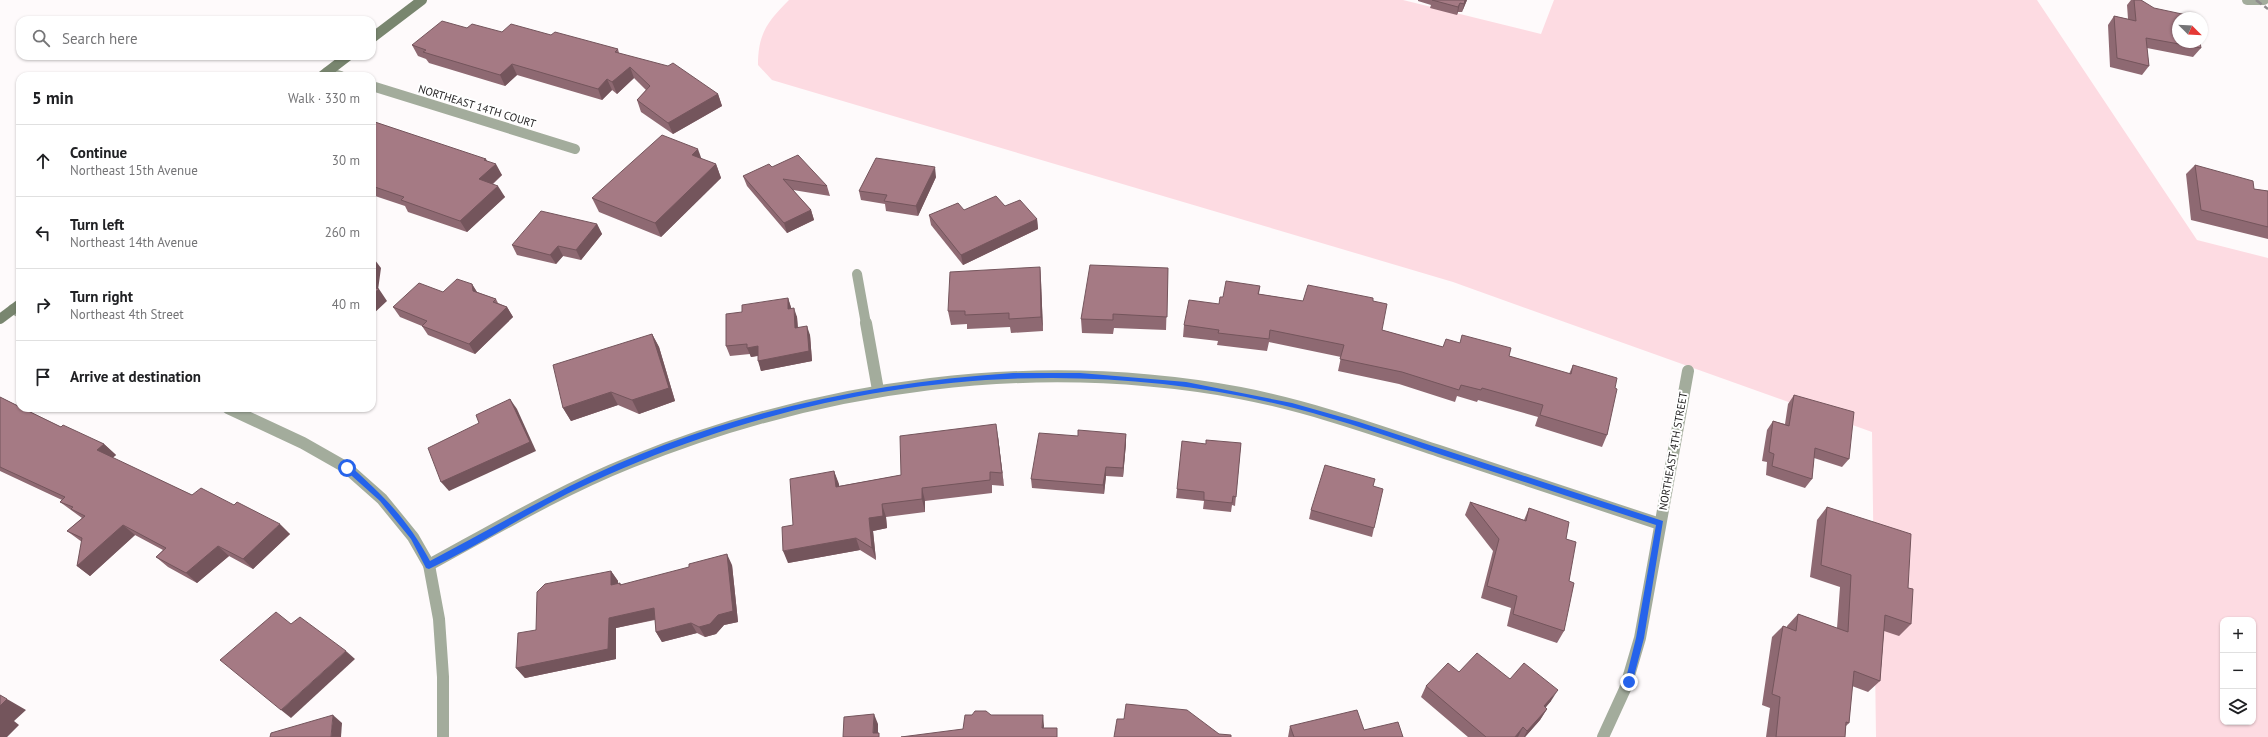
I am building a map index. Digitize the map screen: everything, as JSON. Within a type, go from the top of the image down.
[{"type":"main road","points":[[376,35],[422,0]]},
{"type":"main road","points":[[328,72],[343,60]]},
{"type":"main road","points":[[0,319],[16,310]]},
{"type":"street","points":[[2247,0],[2264,0]]},
{"type":"street","name":"NORTHEAST 14TH COURT","points":[[376,87],[575,149]]},
{"type":"street","points":[[857,274],[878,390]]},
{"type":"street","name":"NORTHEAST 4TH STREET","points":[[1603,737],[1614,718],[1629,682],[1640,638],[1688,371]]},
{"type":"street","points":[[429,565],[573,488],[630,463],[699,436],[755,418],[824,400],[946,380],[1013,376],[1080,376],[1186,384],[1239,393],[1292,405],[1359,425],[1660,524]]},
{"type":"street","points":[[237,412],[303,443],[347,468],[382,499],[413,537],[429,565],[439,619],[443,677],[443,737]]},
{"type":"shaded area","points":[[789,0],[1403,0],[1541,34],[1554,0],[2037,0],[2197,240],[2268,258],[2268,737],[1876,737],[1872,432],[1453,282],[772,80],[758,65],[758,54],[765,29],[775,15]]},
{"type":"building","points":[[1432,0],[1465,0],[1464,4],[1460,3],[1458,7]]},
{"type":"building","points":[[2134,0],[2141,0],[2154,8],[2173,12],[2172,43],[2146,38],[2149,66],[2117,58],[2114,16],[2136,21]]},
{"type":"building","points":[[442,21],[467,28],[472,24],[502,32],[511,24],[551,35],[555,32],[618,49],[615,52],[668,66],[673,63],[718,94],[668,123],[637,100],[650,86],[630,67],[612,82],[607,79],[598,89],[512,64],[500,75],[423,52],[426,50],[412,45]]},
{"type":"building","points":[[376,122],[486,159],[484,160],[496,164],[479,179],[498,186],[460,221],[401,200],[404,197],[376,187]]},
{"type":"building","points":[[662,135],[698,149],[692,155],[716,164],[655,223],[592,198]]},
{"type":"building","points":[[798,155],[827,186],[783,179],[811,210],[784,223],[743,176],[769,164],[772,167]]},
{"type":"building","points":[[876,158],[935,167],[916,206],[884,201],[887,195],[859,191]]},
{"type":"building","points":[[2195,165],[2253,181],[2254,189],[2268,191],[2268,227],[2201,210]]},
{"type":"building","points":[[996,196],[1005,206],[1020,200],[1037,219],[961,255],[929,215],[958,203],[964,210]]},
{"type":"building","points":[[541,211],[597,224],[576,250],[558,246],[550,255],[512,245]]},
{"type":"building","points":[[1090,265],[1168,268],[1167,317],[1113,314],[1113,320],[1081,319]]},
{"type":"building","points":[[1040,267],[1041,317],[1009,319],[1009,313],[965,315],[965,311],[948,311],[950,272]]},
{"type":"building","points":[[457,279],[472,284],[473,291],[496,299],[493,302],[507,307],[469,344],[422,326],[427,321],[393,307],[419,283],[443,292]]},
{"type":"building","points":[[1226,281],[1260,286],[1258,294],[1303,301],[1308,285],[1373,298],[1373,301],[1387,304],[1382,330],[1443,347],[1446,339],[1460,343],[1462,335],[1511,348],[1509,356],[1571,374],[1573,365],[1617,378],[1615,388],[1617,389],[1607,435],[1540,415],[1543,405],[1482,388],[1481,390],[1461,385],[1459,390],[1402,372],[1340,359],[1344,345],[1270,330],[1269,339],[1218,333],[1219,330],[1184,325],[1189,300],[1219,304],[1220,297],[1223,297]]},
{"type":"building","points":[[788,298],[788,309],[794,308],[795,328],[807,326],[809,351],[758,361],[758,346],[747,348],[747,344],[726,346],[726,314],[742,312],[742,305]]},
{"type":"building","points":[[652,334],[669,388],[632,400],[611,392],[563,408],[553,365]]},
{"type":"building","points":[[1794,395],[1854,412],[1849,459],[1815,448],[1812,479],[1772,466],[1774,454],[1769,452],[1773,421],[1789,426]]},
{"type":"building","points":[[0,397],[16,405],[16,412],[30,412],[61,427],[63,425],[104,444],[97,450],[192,495],[201,488],[234,505],[237,502],[280,524],[243,559],[218,546],[186,573],[156,557],[166,548],[123,525],[77,566],[82,538],[67,531],[85,516],[71,509],[73,507],[60,502],[65,497],[0,467]]},
{"type":"building","points":[[510,399],[530,442],[441,482],[428,448],[479,423],[476,415]]},
{"type":"building","points":[[996,424],[1002,473],[990,472],[990,480],[922,488],[922,499],[882,504],[883,516],[869,518],[872,548],[856,538],[783,551],[782,527],[793,525],[790,479],[834,471],[836,487],[901,475],[900,436]]},
{"type":"building","points":[[1078,430],[1126,434],[1123,468],[1106,467],[1103,485],[1031,479],[1039,433],[1078,436]]},
{"type":"building","points":[[1206,440],[1241,443],[1236,497],[1233,496],[1232,503],[1204,500],[1204,492],[1177,489],[1182,441],[1206,444]]},
{"type":"building","points":[[1325,465],[1375,479],[1373,486],[1383,489],[1374,528],[1311,510]]},
{"type":"building","points":[[1470,502],[1526,521],[1529,508],[1569,522],[1566,539],[1576,542],[1569,581],[1574,583],[1564,631],[1513,614],[1517,596],[1487,586],[1499,539]]},
{"type":"building","points":[[1827,507],[1911,534],[1908,588],[1913,589],[1911,624],[1885,615],[1880,681],[1854,671],[1849,723],[1846,722],[1845,737],[1776,737],[1780,697],[1772,694],[1783,626],[1796,631],[1798,614],[1848,632],[1851,575],[1821,565]]},
{"type":"building","points":[[727,554],[733,611],[718,615],[710,624],[699,627],[691,623],[656,632],[654,608],[609,618],[608,649],[516,668],[518,633],[536,630],[537,592],[545,584],[611,571],[611,585],[620,583],[620,585],[689,567],[689,564]]},
{"type":"building","points":[[276,612],[291,624],[300,617],[346,651],[281,710],[220,660]]},
{"type":"building","points":[[1477,653],[1510,679],[1524,663],[1558,690],[1544,706],[1547,709],[1527,731],[1523,727],[1515,737],[1486,737],[1426,686],[1448,663],[1459,672]]},
{"type":"building","points":[[0,695],[7,699],[0,706]]},
{"type":"building","points":[[1126,704],[1187,710],[1219,734],[1231,735],[1231,737],[1114,737],[1117,719],[1124,719]]},
{"type":"building","points":[[1357,710],[1364,730],[1398,722],[1403,737],[1294,737],[1290,726]]},
{"type":"building","points":[[975,711],[986,711],[991,715],[1043,715],[1042,728],[1057,728],[1057,737],[901,737],[963,729],[965,715],[972,715]]},
{"type":"building","points":[[874,714],[873,733],[879,733],[879,737],[843,737],[844,717]]},
{"type":"building","points":[[333,715],[331,737],[270,737],[271,733]]},
{"type":"railway","points":[[2256,0],[2268,9]]},
{"type":"route","points":[[347,468],[382,499],[413,537],[429,565],[573,488],[630,463],[699,436],[755,418],[824,400],[946,380],[1013,376],[1133,378],[1186,384],[1239,393],[1292,405],[1359,425],[1660,524],[1640,638],[1629,682]]}]
